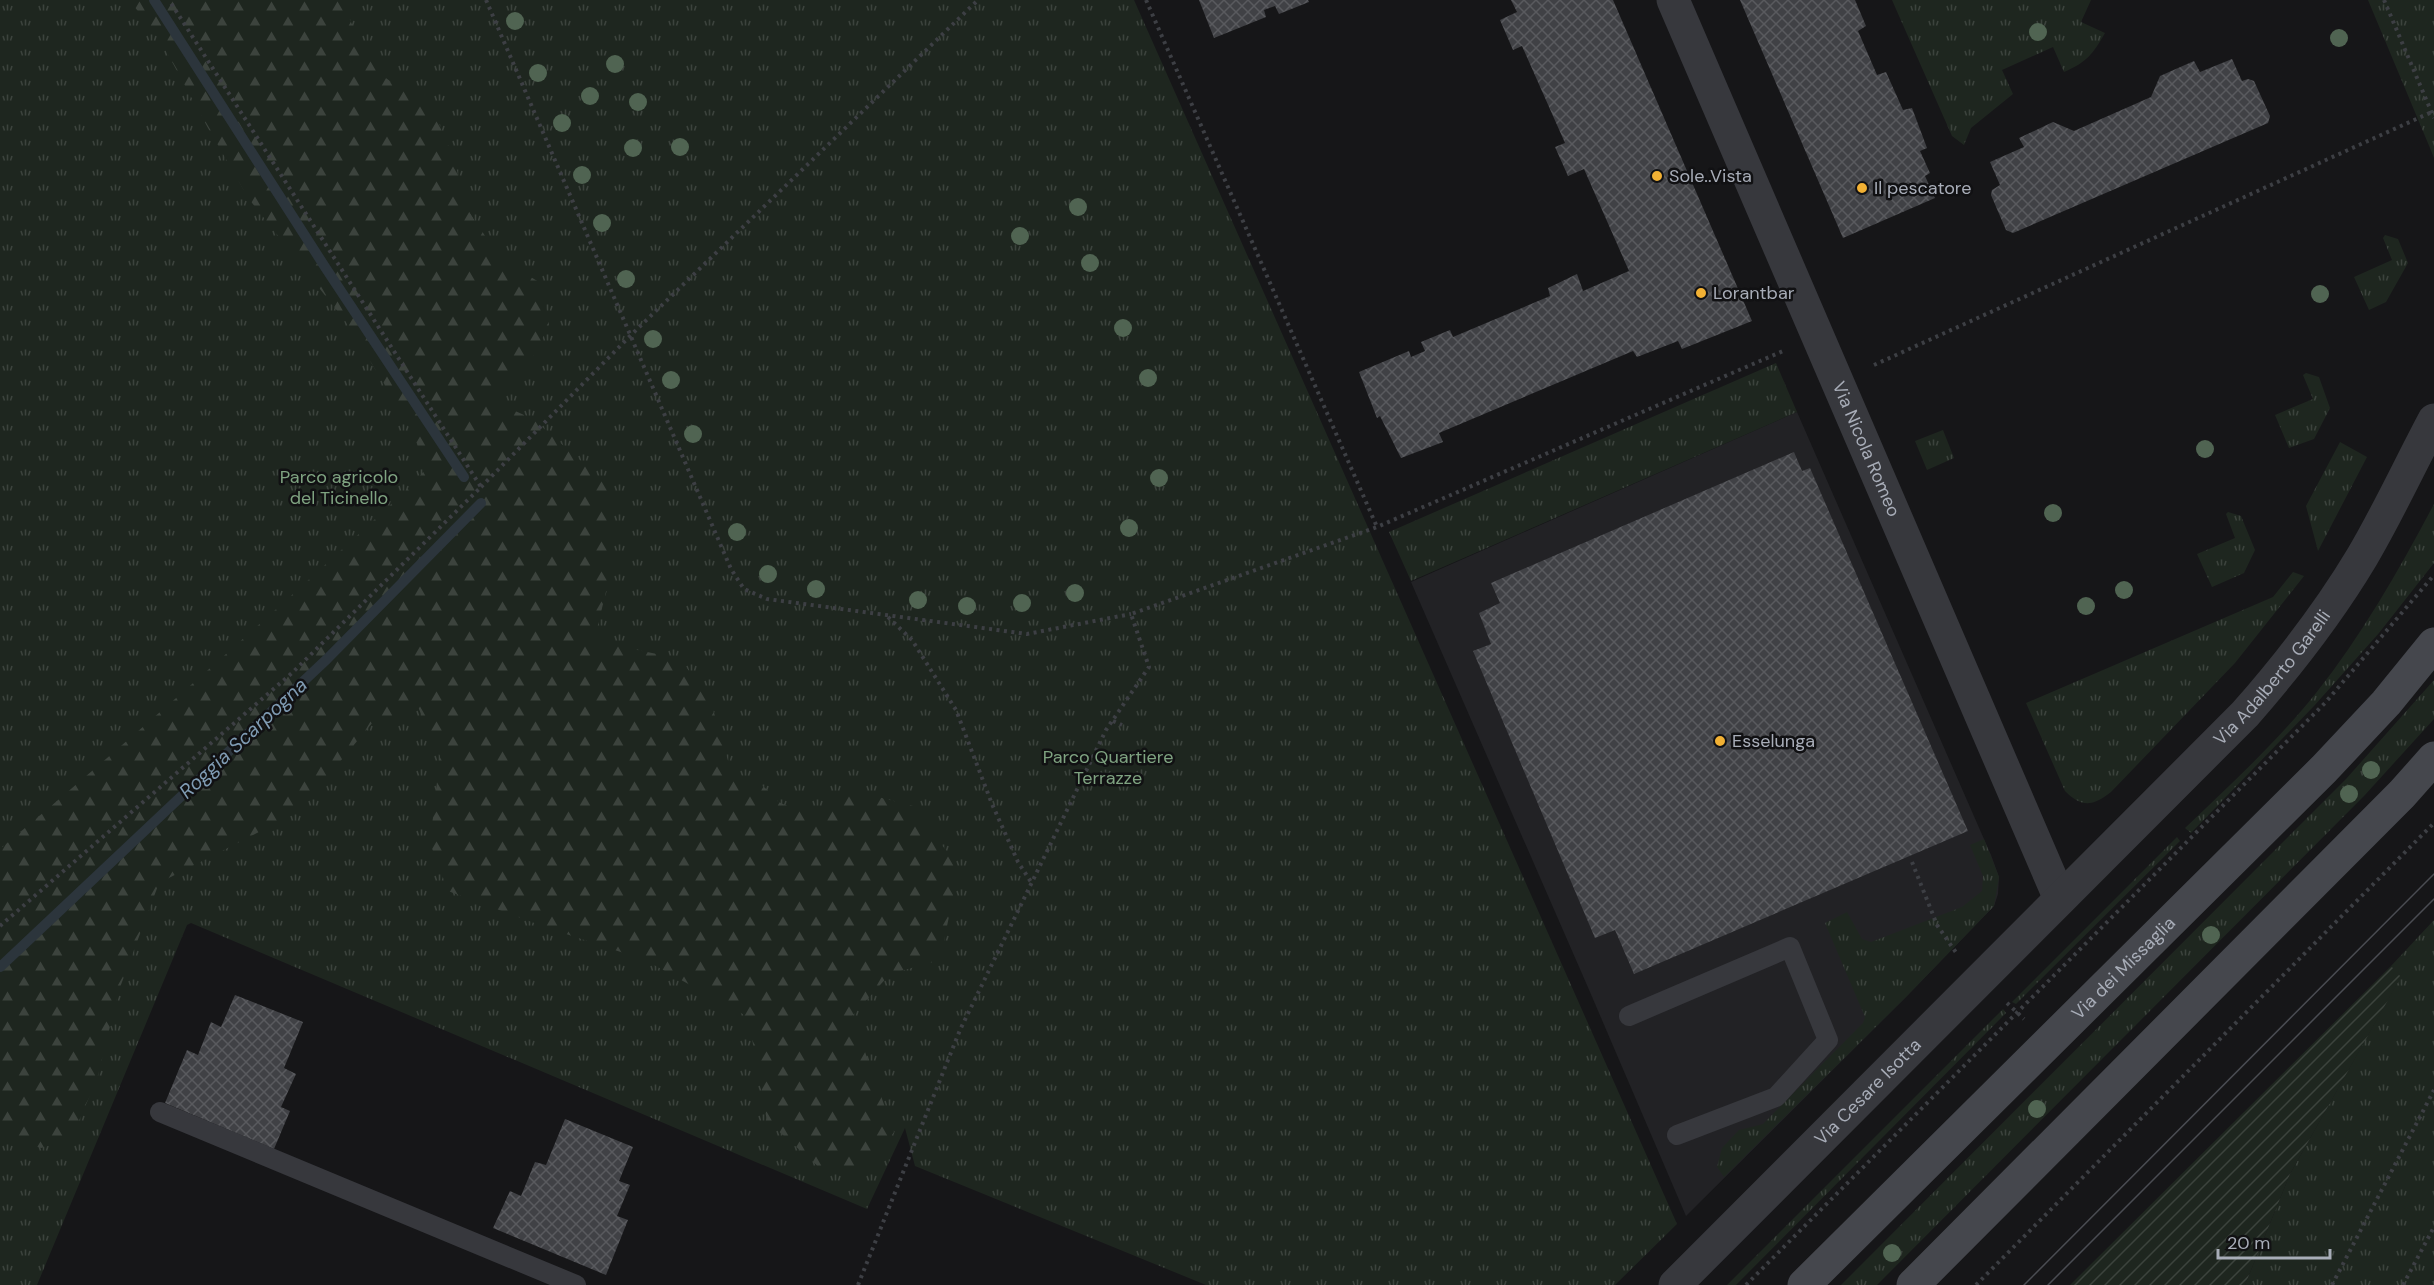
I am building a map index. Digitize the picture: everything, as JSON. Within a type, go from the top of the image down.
[{"type":"main road","name":"Via dei Missaglia","points":[[1804,1285],[2324,769],[2386,703],[2434,644]]},
{"type":"main road","points":[[1913,1285],[2402,794],[2434,758]]},
{"type":"street","name":"Via Nicola Romeo","points":[[1673,0],[2060,899]]},
{"type":"street","name":"Via Adalberto Garelli","points":[[2060,899],[2245,714],[2289,663],[2333,603],[2362,556],[2434,420]]},
{"type":"street","name":"Via Cesare Isotta","points":[[1675,1285],[2060,899]]},
{"type":"lane","points":[[1629,1016],[1790,947],[1828,1040],[1776,1097],[1677,1135]]},
{"type":"lane","points":[[160,1112],[576,1285]]},
{"type":"path","points":[[170,0],[481,487]]},
{"type":"path","points":[[486,0],[731,569],[744,589],[767,599],[1027,634],[1131,614],[1377,528],[1783,351]]},
{"type":"path","points":[[0,926],[292,673],[631,335],[978,0]]},
{"type":"path","points":[[1146,0],[1377,528]]},
{"type":"path","points":[[2384,0],[2433,111],[2434,118]]},
{"type":"path","points":[[1874,365],[2433,111]]},
{"type":"path","points":[[1746,1285],[2325,703],[2434,575]]},
{"type":"path","points":[[858,1285],[960,1030],[1106,730],[1149,667],[1131,614]]},
{"type":"path","points":[[887,616],[912,640],[956,710],[992,804],[1018,862],[1032,883]]},
{"type":"path","points":[[1113,721],[1122,725]]},
{"type":"path","points":[[1976,1285],[2434,823]]},
{"type":"path","points":[[1912,862],[1937,926],[1957,954]]},
{"type":"path","points":[[2005,1001],[2029,1024]]},
{"type":"path","points":[[2332,1285],[2434,1090]]},
{"type":"path","points":[[2403,1285],[2434,1227]]},
{"type":"shaded area","name":"Esselunga","points":[[1797,412],[1991,855],[1999,877],[1998,894],[1994,906],[1906,997],[1686,1216],[1411,582]]},
{"type":"green space","points":[[0,0],[1134,0],[1677,1224],[1615,1285],[1206,1285],[915,1166],[905,1128],[867,1209],[191,923],[187,925],[37,1285],[0,1285]]},
{"type":"green space","points":[[129,0],[342,0],[355,32],[383,76],[434,112],[455,161],[464,204],[499,257],[542,284],[549,325],[532,359],[486,398],[533,419],[607,484],[612,567],[594,641],[681,659],[712,706],[731,771],[761,785],[779,802],[797,809],[816,809],[833,802],[847,789],[913,806],[959,868],[940,960],[890,974],[852,1016],[894,1132],[869,1167],[820,1168],[767,1121],[748,1017],[645,960],[548,928],[448,891],[430,843],[440,756],[418,707],[373,722],[298,812],[159,883],[119,990],[97,1079],[71,1139],[41,1148],[0,1134],[0,849],[262,622],[415,482],[428,466],[401,411],[346,322],[249,199],[158,36]]},
{"type":"green space","points":[[1892,0],[2091,0],[2081,22],[2105,33],[2089,57],[2064,72],[2053,47],[2002,70],[2013,94],[1971,128],[1964,145],[1952,136]]},
{"type":"green space","points":[[2368,0],[2434,0],[2434,158],[2430,148]]},
{"type":"green space","points":[[2385,235],[2398,239],[2408,263],[2386,302],[2369,310],[2354,277],[2392,260],[2383,238]]},
{"type":"green space","points":[[1776,363],[1797,412],[1411,581],[1389,532]]},
{"type":"green space","points":[[2306,373],[2319,377],[2330,408],[2314,439],[2289,448],[2275,415],[2313,399],[2303,375]]},
{"type":"green space","points":[[1943,430],[1954,458],[1927,470],[1915,441]]},
{"type":"green space","points":[[2340,442],[2367,457],[2318,551],[2306,506]]},
{"type":"green space","points":[[2434,504],[2434,563],[2379,633],[2314,706],[2191,833],[2185,828],[2269,746],[2333,671],[2379,602]]},
{"type":"green space","points":[[2228,512],[2241,516],[2255,550],[2244,573],[2212,587],[2197,554],[2235,538],[2226,514]]},
{"type":"green space","points":[[2293,572],[2304,576],[2235,663],[2111,792],[2099,800],[2088,803],[2077,800],[2065,791],[2026,703],[2273,597]]},
{"type":"green space","points":[[2434,680],[2434,719],[2364,796],[1877,1285],[1841,1285],[2346,779]]},
{"type":"green space","points":[[2177,837],[2180,841],[2016,1004],[2012,1002]]},
{"type":"green space","points":[[1984,839],[1999,877],[1994,906],[1906,997],[1724,1177],[1717,1167],[1722,1148],[1739,1130],[1763,1124],[1863,1023],[1865,1017],[1825,923],[1847,912],[1862,939],[1871,942],[1962,907],[1982,891],[1983,876],[1970,845]]},
{"type":"green space","points":[[2434,920],[2434,1285],[2245,1285],[2290,1174],[2400,978],[2391,966]]},
{"type":"green space","points":[[2391,966],[2401,977],[2290,1174],[2245,1285],[2070,1285]]},
{"type":"green space","points":[[2003,1009],[2006,1013],[1736,1285],[1727,1285]]},
{"type":"building","points":[[1199,0],[1308,0],[1309,2],[1279,14],[1275,6],[1264,10],[1266,17],[1214,38]]},
{"type":"building","points":[[1511,0],[1613,0],[1752,321],[1682,349],[1678,341],[1637,357],[1633,351],[1439,433],[1443,442],[1401,458],[1380,416],[1377,418],[1359,372],[1409,351],[1411,357],[1425,351],[1421,342],[1450,330],[1453,337],[1550,296],[1548,288],[1577,274],[1583,291],[1629,271],[1584,169],[1568,176],[1555,147],[1565,143],[1522,46],[1513,50],[1500,20],[1517,12]]},
{"type":"building","points":[[1740,0],[1855,0],[1866,26],[1858,31],[1877,75],[1886,72],[1903,110],[1912,108],[1927,148],[1920,151],[1930,173],[1925,176],[1935,198],[1843,238]]},
{"type":"building","points":[[2232,59],[2242,81],[2248,79],[2254,81],[2270,116],[2268,123],[2013,233],[2006,230],[1991,195],[1992,190],[2000,185],[1990,162],[2024,147],[2019,138],[2053,122],[2074,131],[2151,97],[2160,76],[2194,61],[2200,72]]},
{"type":"building","name":"Esselunga","points":[[1794,452],[1802,471],[1810,468],[1968,831],[1634,974],[1615,930],[1595,938],[1473,651],[1491,644],[1479,613],[1500,603],[1491,583]]},
{"type":"building","points":[[235,995],[303,1022],[284,1068],[296,1074],[281,1107],[290,1111],[274,1149],[165,1103],[187,1050],[198,1055],[211,1022],[221,1027]]},
{"type":"building","points":[[565,1119],[633,1147],[619,1181],[630,1185],[617,1216],[628,1220],[606,1275],[493,1228],[510,1191],[521,1196],[535,1162],[546,1165]]},
{"type":"waterway","points":[[154,0],[325,267],[464,477]]},
{"type":"waterway","name":"Roggia Scarpogna","points":[[0,967],[327,659],[481,503]]},
{"type":"tram line","points":[[2024,1285],[2434,874]]},
{"type":"tram line","points":[[2048,1285],[2434,899]]},
{"type":"place","name":"Sole..Vista","points":[[1657,176]]},
{"type":"place","name":"Il pescatore","points":[[1862,188]]},
{"type":"place","name":"Lorantbar","points":[[1701,293]]},
{"type":"place","name":"Esselunga","points":[[1720,741]]},
{"type":"park label","name":"Parco agricolo del Ticinello","points":[[339,487]]},
{"type":"park label","name":"Parco Quartiere Terrazze","points":[[1108,768]]}]
